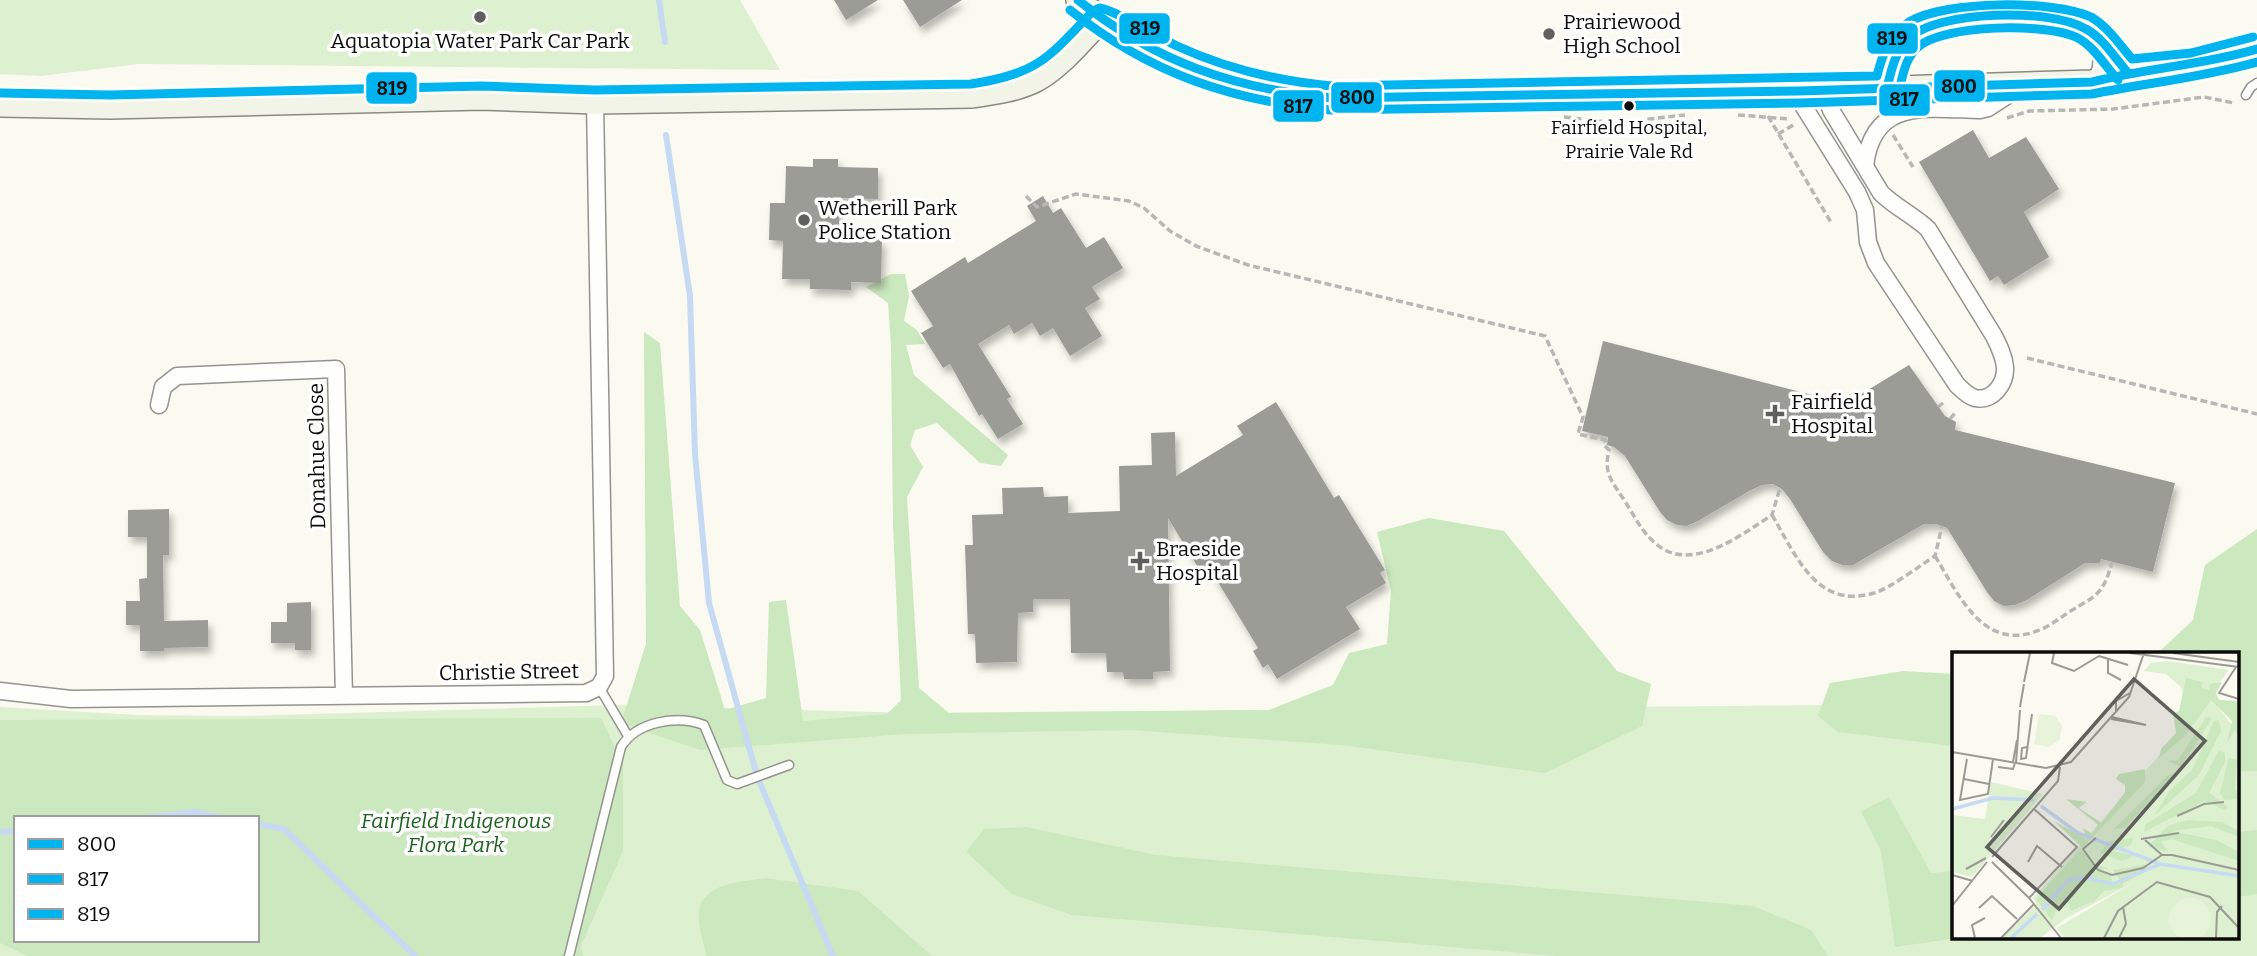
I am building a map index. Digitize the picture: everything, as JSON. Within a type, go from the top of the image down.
[{"type":"main road","points":[[1078,0],[1101,20],[1154,50],[1206,73],[1272,91],[1332,98],[1799,91],[2092,82],[2127,72],[2233,57],[2257,49]]},
{"type":"main road","points":[[0,105],[172,106],[482,98],[595,102],[926,98],[997,92],[1034,80],[1047,72],[1101,20]]},
{"type":"street","points":[[1865,166],[1870,145],[1893,115],[1914,110],[1980,110],[1988,108],[2027,83]]},
{"type":"street","points":[[1799,91],[1804,107],[1857,192],[1865,210],[1871,251],[1884,275],[1957,385],[1977,398],[1989,396],[2004,380],[2002,353],[1994,336],[1928,229],[1914,215],[1891,203],[1881,193],[1831,110],[1824,90]]},
{"type":"street","name":"Christie Street","points":[[0,691],[71,699],[586,693],[598,687],[605,676],[595,102]]},
{"type":"street","name":"Donahue Close","points":[[159,405],[163,387],[177,376],[336,369],[344,696]]},
{"type":"lane","points":[[1887,88],[1894,55],[1915,32],[1941,23],[1972,18],[2013,16],[2062,19],[2090,30],[2127,72]]},
{"type":"lane","points":[[2092,82],[2097,66],[2099,41]]},
{"type":"lane","points":[[2246,95],[2257,83]]},
{"type":"lane","points":[[598,687],[628,736]]},
{"type":"lane","points":[[569,956],[621,747],[628,736],[643,727],[689,719],[705,725],[727,780],[737,784],[789,765]]},
{"type":"path","points":[[2000,119],[2029,111],[2113,108],[2204,97],[2236,103]]},
{"type":"path","points":[[1561,116],[1614,123],[1695,114]]},
{"type":"path","points":[[1729,114],[1800,121],[1778,134]]},
{"type":"path","points":[[1768,116],[1832,224]]},
{"type":"path","points":[[1899,127],[1891,132],[1913,167]]},
{"type":"path","points":[[1026,196],[1037,207],[1076,194],[1129,201],[1144,208],[1170,231],[1208,251],[1259,268],[1282,271],[1545,336],[1583,416],[1578,434],[1605,440],[1605,446],[1609,450],[1606,471],[1642,529],[1657,545],[1674,552],[1710,552],[1772,515],[1780,488]]},
{"type":"path","points":[[2027,358],[2257,414]]},
{"type":"path","points":[[1938,407],[1943,403]]},
{"type":"path","points":[[1950,419],[1955,413]]},
{"type":"path","points":[[1772,515],[1807,573],[1817,584],[1832,592],[1876,592],[1935,556]]},
{"type":"path","points":[[1942,526],[1935,556],[1970,614],[1996,632],[2009,635],[2028,634],[2042,629],[2099,593],[2106,584],[2112,562]]},
{"type":"green space","points":[[0,0],[740,0],[780,70],[139,64],[41,76],[0,74]]},
{"type":"green space","points":[[891,274],[905,274],[909,296],[904,321],[917,330],[925,344],[906,345],[914,375],[1008,455],[1001,466],[980,463],[937,423],[915,430],[910,445],[923,467],[907,497],[919,688],[949,713],[1269,710],[1333,685],[1349,653],[1387,644],[1391,591],[1377,532],[1429,518],[1504,531],[1617,671],[1651,684],[1642,726],[1545,773],[1342,745],[1131,730],[904,734],[700,750],[621,723],[646,644],[644,332],[660,343],[680,606],[700,630],[725,710],[766,698],[769,602],[786,600],[803,721],[887,714],[901,700],[893,526],[888,303],[866,287]]},
{"type":"green space","points":[[2257,529],[2257,771],[2240,771],[2240,652],[2159,652],[2193,620],[2205,565]]},
{"type":"green space","points":[[2257,635],[2257,956],[0,956],[0,707],[136,715],[244,716],[618,705],[912,713],[1952,704],[1952,939],[2240,939],[2239,652]]},
{"type":"green space","points":[[1903,671],[1952,674],[1952,746],[1838,732],[1818,716],[1830,683]]},
{"type":"green space","name":"Fairfield Indigenous Flora Park","points":[[601,718],[623,764],[623,851],[580,948],[584,956],[28,956],[0,943],[0,720]]},
{"type":"green space","points":[[1889,797],[1931,873],[1952,871],[1952,939],[1895,947],[1881,851],[1861,811]]},
{"type":"green space","points":[[1026,827],[1156,855],[1753,906],[1811,930],[1828,956],[1558,956],[1072,915],[1012,894],[966,852],[984,829]]},
{"type":"green space","points":[[2257,830],[2257,894],[2240,897],[2240,832]]},
{"type":"green space","points":[[765,878],[858,891],[932,956],[706,956],[699,922],[702,901],[708,894],[725,885]]},
{"type":"building","points":[[834,0],[878,0],[846,20]]},
{"type":"building","points":[[903,0],[962,0],[920,27]]},
{"type":"building","points":[[1973,130],[1989,158],[2026,137],[2059,189],[2024,212],[2049,257],[2004,285],[1998,276],[1990,281],[1919,162]]},
{"type":"building","name":"Wetherill Park Police Station","points":[[813,159],[838,159],[838,167],[878,168],[878,199],[839,198],[839,238],[882,239],[881,283],[851,282],[851,290],[810,289],[810,279],[782,279],[783,241],[769,240],[770,203],[785,203],[786,166],[813,167]]},
{"type":"building","points":[[1043,196],[1053,213],[1061,208],[1086,248],[1104,237],[1123,268],[1092,287],[1100,299],[1085,308],[1102,336],[1070,356],[1053,328],[1040,336],[1032,323],[1014,334],[1009,325],[978,344],[1011,397],[1007,399],[1023,424],[998,439],[982,414],[979,416],[950,364],[943,368],[921,333],[933,326],[911,291],[965,257],[968,263],[1036,221],[1027,206]]},
{"type":"building","points":[[1603,341],[1847,404],[1849,394],[1858,396],[1909,365],[1945,416],[1956,422],[1955,430],[2175,483],[2153,572],[2101,559],[2100,563],[2085,563],[2027,600],[2004,606],[1994,601],[1987,592],[1947,528],[1924,524],[1853,565],[1842,565],[1832,561],[1823,552],[1790,499],[1782,489],[1773,484],[1751,490],[1687,526],[1677,525],[1667,520],[1660,512],[1625,456],[1607,445],[1608,437],[1582,431]]},
{"type":"building","points":[[1276,402],[1334,498],[1339,495],[1385,570],[1380,573],[1386,583],[1346,607],[1360,629],[1277,679],[1268,664],[1263,668],[1253,651],[1258,648],[1210,569],[1202,574],[1168,518],[1170,671],[1153,672],[1153,679],[1124,679],[1123,672],[1107,672],[1106,653],[1071,653],[1070,599],[1033,599],[1033,612],[1018,613],[1017,662],[976,663],[975,634],[968,634],[965,545],[973,545],[972,515],[1003,514],[1002,488],[1043,487],[1044,497],[1068,496],[1068,513],[1120,511],[1119,466],[1152,465],[1151,433],[1175,432],[1176,476],[1243,435],[1237,426]]},
{"type":"building","points":[[169,509],[169,555],[163,555],[164,621],[208,620],[208,647],[140,651],[140,625],[126,625],[126,601],[140,601],[139,579],[147,578],[147,537],[128,537],[128,510]]},
{"type":"building","points":[[311,602],[311,650],[295,650],[295,643],[271,643],[271,622],[287,622],[287,603]]},
{"type":"waterway","points":[[659,0],[665,42]]},
{"type":"waterway","points":[[666,135],[690,296],[695,454],[709,603],[757,776],[833,956]]},
{"type":"waterway","points":[[160,816],[194,812],[213,816]]},
{"type":"waterway","points":[[259,824],[284,829],[415,956]]},
{"type":"waterway","points":[[0,832],[14,831]]},
{"type":"transit line","name":"800","points":[[1078,0],[1137,40],[1198,69],[1262,88],[1332,98],[1799,91],[2092,82],[2257,49]]},
{"type":"transit line","name":"819","points":[[0,93],[110,95],[482,86],[595,90],[971,84],[1027,69],[1052,52],[1093,11],[1100,8],[1177,46],[1215,61],[1272,77],[1332,86],[1877,76],[1888,46],[1902,27],[1926,15],[1973,6],[2027,5],[2074,11],[2097,21],[2132,59],[2191,53],[2253,37]]},
{"type":"transit line","name":"817","points":[[1070,10],[1130,51],[1193,80],[1259,99],[1331,110],[1799,103],[2092,94],[2196,76],[2257,62]]},
{"type":"transit line","name":"800","points":[[1887,88],[1897,56],[1908,39],[1923,29],[1943,22],[1995,15],[2022,15],[2070,22],[2092,33],[2127,72]]},
{"type":"transit line","name":"817","points":[[1899,91],[1907,62],[1918,47],[1931,39],[1949,34],[1996,28],[2043,29],[2076,37],[2094,51],[2118,80]]},
{"type":"place","name":"Aquatopia Water Park Car Park","points":[[480,17]]},
{"type":"place","name":"Prairiewood High School","points":[[1549,34]]},
{"type":"place","name":"Fairfield Hospital, Prairie Vale Rd","points":[[1629,106]]},
{"type":"place","name":"Wetherill Park Police Station","points":[[804,220]]},
{"type":"place","name":"Fairfield Hospital","points":[[1775,414]]},
{"type":"place","name":"Braeside Hospital","points":[[1140,561]]}]
